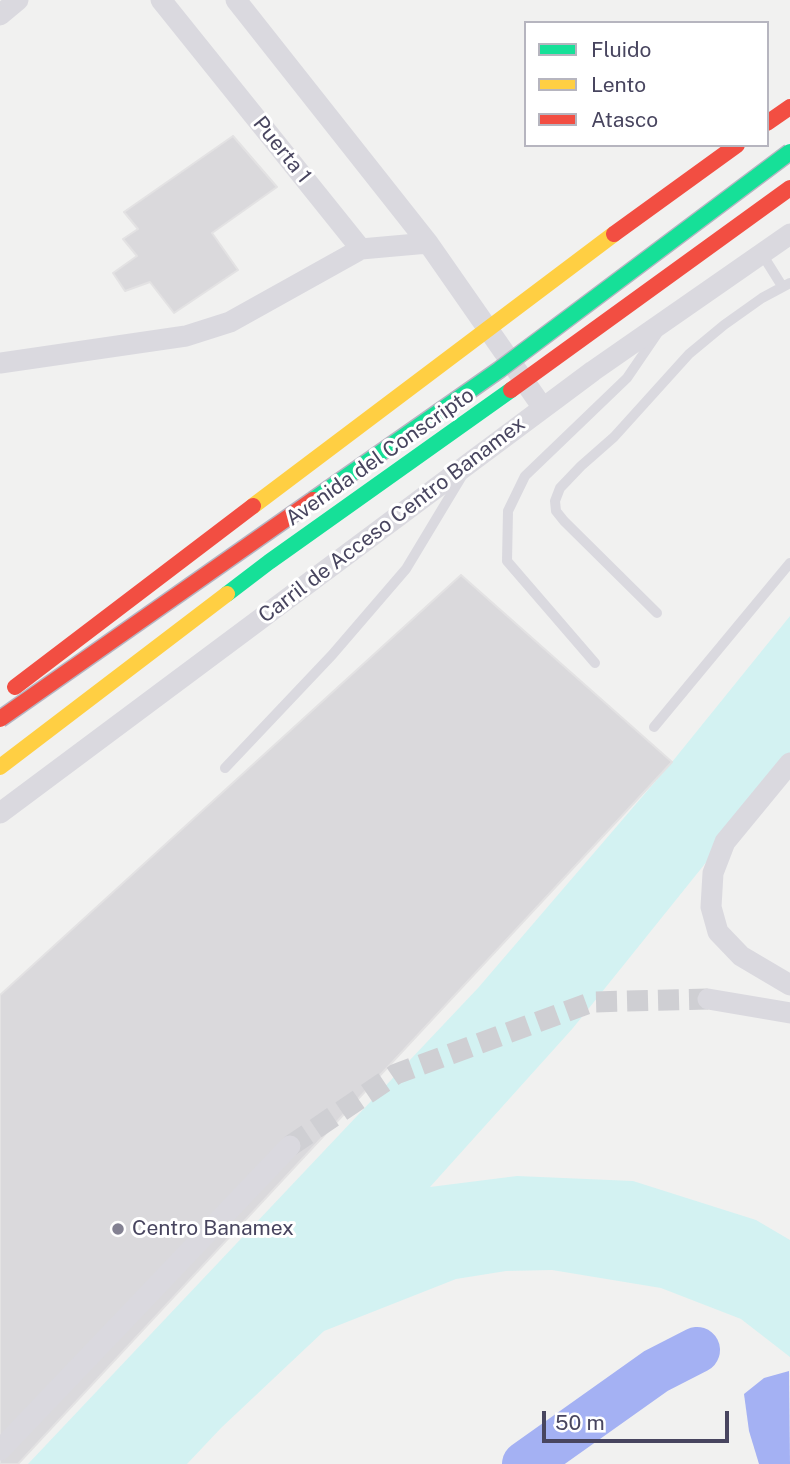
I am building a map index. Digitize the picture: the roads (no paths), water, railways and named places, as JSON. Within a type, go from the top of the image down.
[{"type":"main road","points":[[769,122],[790,107]]},
{"type":"main road","name":"Avenida del Conscripto","points":[[0,698],[599,244],[734,147]]},
{"type":"main road","points":[[0,719],[499,370],[790,152]]},
{"type":"main road","name":"Avenida del Conscripto","points":[[0,767],[269,562],[790,188]]},
{"type":"street","points":[[0,15],[18,0]]},
{"type":"street","name":"Puerta 1","points":[[161,0],[361,249]]},
{"type":"street","points":[[236,0],[428,243],[543,408]]},
{"type":"street","name":"Carril de Acceso Centro Banamex","points":[[0,813],[543,408],[790,234]]},
{"type":"street","points":[[0,363],[186,335],[230,322],[361,249],[428,243]]},
{"type":"street","points":[[790,763],[725,842],[713,873],[711,907],[718,932],[741,956],[790,985]]},
{"type":"street","points":[[708,999],[790,1013]]},
{"type":"street","points":[[0,1450],[290,1146]]},
{"type":"lane","points":[[657,613],[564,521],[556,510],[555,500],[560,488],[614,437],[689,354],[724,325],[786,284],[762,254]]},
{"type":"lane","points":[[595,663],[507,561],[508,510],[525,476],[628,377],[666,320]]},
{"type":"lane","points":[[225,768],[332,655],[405,569],[471,461]]},
{"type":"lane","points":[[654,727],[790,563]]},
{"type":"water","points":[[789,1371],[790,1464],[759,1464],[749,1431],[744,1394],[764,1378]]},
{"type":"waterway","points":[[525,1464],[656,1371],[697,1350]]},
{"type":"tunnel","points":[[290,1146],[396,1074],[592,1002],[708,999]]},
{"type":"place","name":"Centro Banamex","points":[[118,1229]]}]
